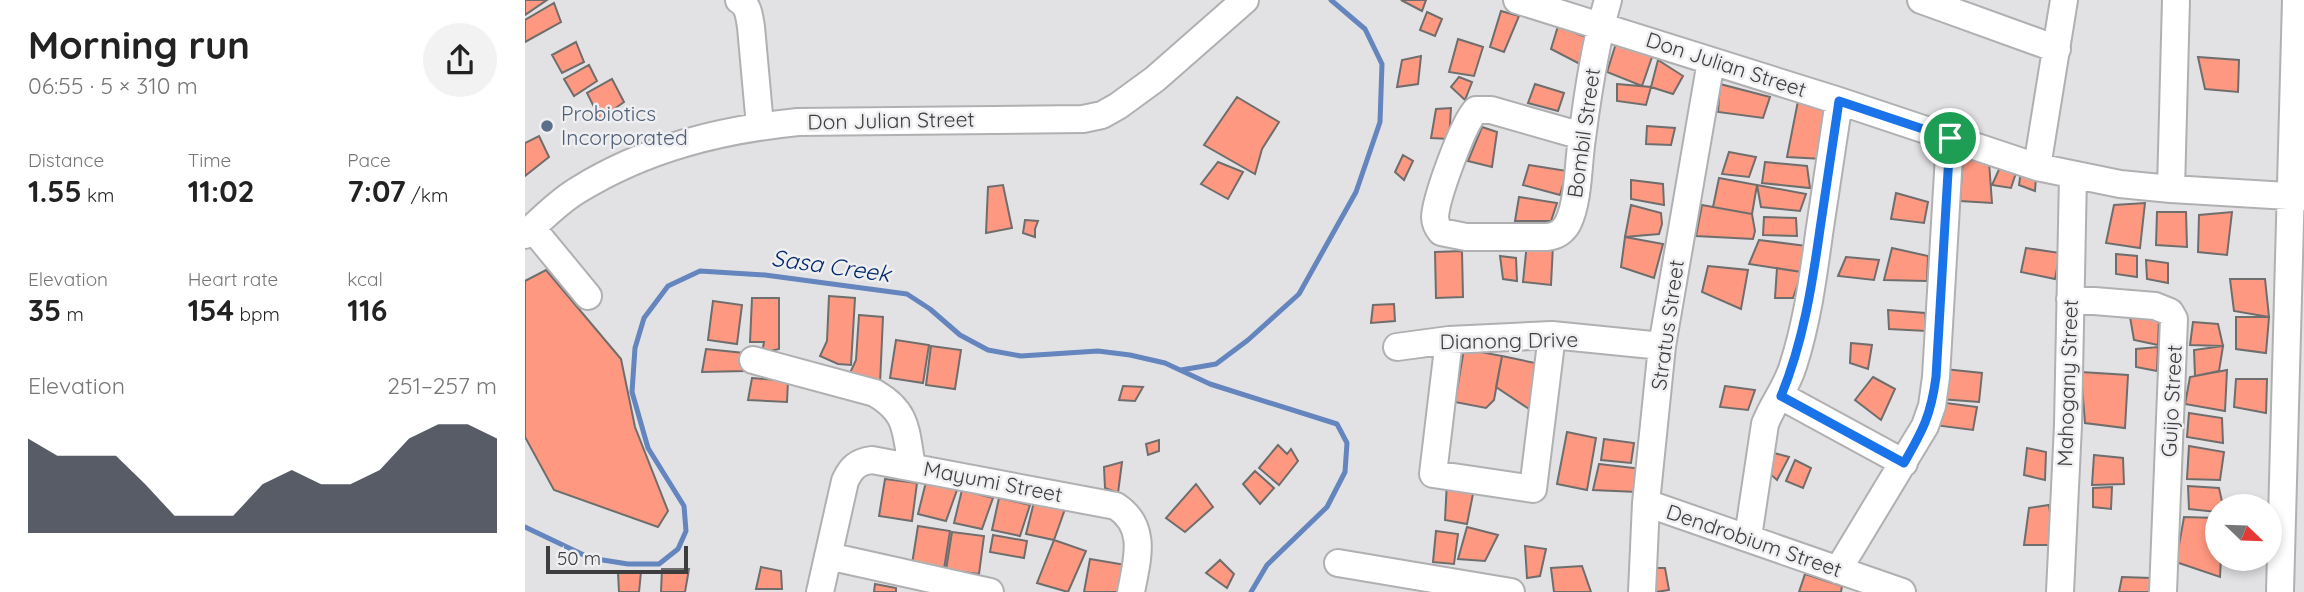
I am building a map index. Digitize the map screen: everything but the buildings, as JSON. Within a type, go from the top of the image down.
[{"type":"street","points":[[739,0],[744,3],[750,19],[760,126]]},
{"type":"street","name":"Don Julian Street","points":[[529,231],[577,190],[642,158],[705,136],[798,122],[1083,119],[1102,115],[1154,79],[1216,12],[1245,0]]},
{"type":"street","name":"Don Julian Street","points":[[1517,0],[1839,101],[2037,167],[2120,184],[2297,196]]},
{"type":"street","name":"Bombil Street","points":[[1582,135],[1491,110],[1476,110],[1463,131],[1437,206],[1435,219],[1441,232],[1466,237],[1556,236],[1567,225],[1573,206],[1582,135],[1608,0]]},
{"type":"street","points":[[1921,0],[2057,48]]},
{"type":"street","points":[[2037,167],[2064,0]]},
{"type":"street","points":[[2171,189],[2176,0]]},
{"type":"street","points":[[2280,592],[2297,196],[2296,0]]},
{"type":"street","name":"Stratus Street","points":[[1642,592],[1646,503],[1662,346],[1711,61]]},
{"type":"street","points":[[1748,537],[1763,433],[1770,410],[1781,396],[1793,368],[1803,328],[1814,274],[1839,101]]},
{"type":"street","points":[[1838,569],[1904,463],[1925,426],[1932,406],[1950,138]]},
{"type":"street","name":"Mahogany Street","points":[[2060,592],[2073,175]]},
{"type":"street","points":[[529,231],[588,296]]},
{"type":"street","name":"Guijo Street","points":[[2070,299],[2155,306],[2170,312],[2174,319],[2163,592]]},
{"type":"street","points":[[1449,340],[1433,474],[1533,489],[1552,335]]},
{"type":"street","name":"Dianong Drive","points":[[1397,346],[1449,340],[1552,335],[1662,346]]},
{"type":"street","points":[[753,360],[875,393],[886,399],[903,417],[912,466]]},
{"type":"street","points":[[1781,396],[1904,463]]},
{"type":"street","name":"Mayumi Street","points":[[828,556],[845,481],[856,464],[871,460],[1116,506],[1134,522],[1138,535],[1131,592]]},
{"type":"street","name":"Dendrobium Street","points":[[1646,503],[1902,592]]},
{"type":"street","points":[[820,592],[828,556],[989,592]]},
{"type":"street","points":[[1338,563],[1511,592]]},
{"type":"waterway","points":[[1181,370],[1216,364],[1248,340],[1299,294],[1356,192],[1380,122],[1382,64],[1365,29],[1331,0]]},
{"type":"waterway","name":"Sasa Creek","points":[[525,527],[590,558],[628,564],[659,564],[678,549],[686,531],[684,506],[648,448],[632,392],[635,348],[644,318],[668,286],[700,271],[765,275],[907,294],[930,309],[960,335],[988,350],[1021,356],[1098,351],[1130,355],[1165,363],[1210,384],[1337,424],[1347,443],[1345,472],[1327,507],[1267,565],[1251,592]]},
{"type":"place","name":"Probiotics Incorporated","points":[[547,126]]},
{"type":"route","points":[[1839,101],[1950,138],[1932,406],[1925,426],[1904,463],[1781,396],[1793,368],[1814,274],[1839,101]]}]
